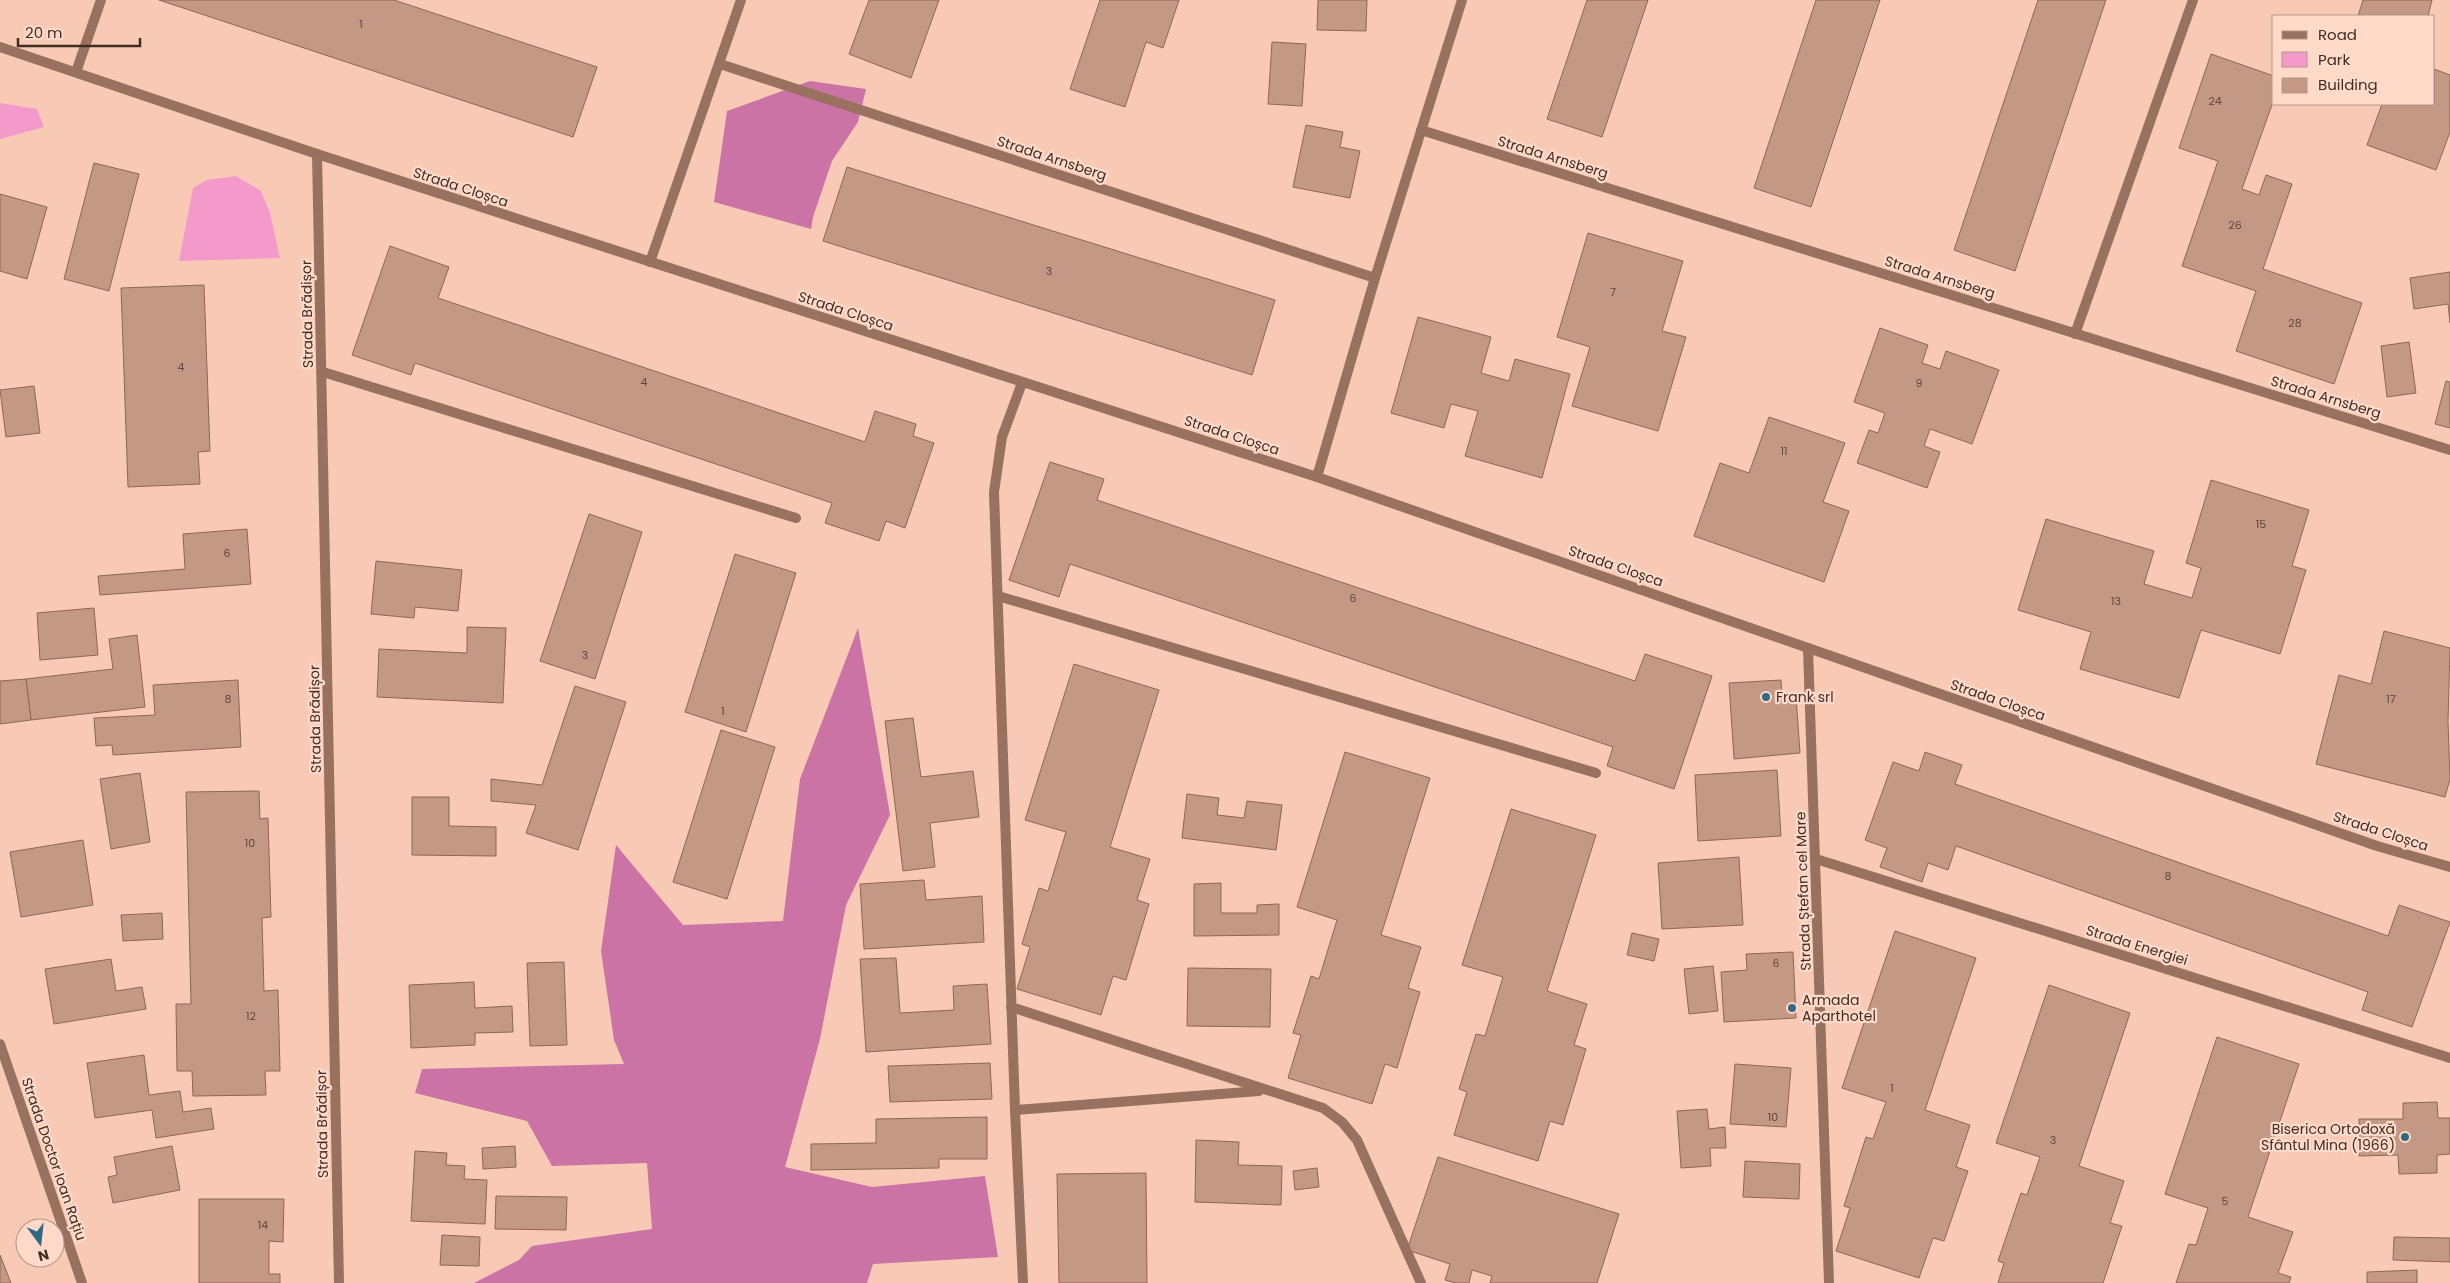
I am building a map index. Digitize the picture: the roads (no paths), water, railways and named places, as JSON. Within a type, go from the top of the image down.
[{"type":"street","points":[[76,72],[101,0]]},
{"type":"street","points":[[650,262],[741,0]]},
{"type":"street","points":[[1317,477],[1375,278],[1462,0]]},
{"type":"street","points":[[2075,334],[2193,0]]},
{"type":"street","name":"Strada Cloșca","points":[[0,46],[317,154],[1317,477],[2377,846],[2450,867]]},
{"type":"street","name":"Strada Arnsberg","points":[[720,64],[1375,278]]},
{"type":"street","name":"Strada Arnsberg","points":[[1421,130],[2450,450]]},
{"type":"street","name":"Strada Brădișor","points":[[317,154],[323,372],[339,1283]]},
{"type":"street","points":[[323,372],[796,518]]},
{"type":"street","points":[[1022,383],[1002,437],[994,492],[1011,1007],[1024,1283]]},
{"type":"street","points":[[998,596],[1596,773]]},
{"type":"street","name":"Strada Ștefan cel Mare","points":[[1808,648],[1829,1283]]},
{"type":"street","name":"Strada Energiei","points":[[1816,859],[2450,1058]]},
{"type":"street","points":[[1011,1007],[1265,1091],[1323,1108],[1342,1122],[1357,1140],[1421,1283]]},
{"type":"street","name":"Strada Doctor Ioan Rațiu","points":[[0,1044],[82,1283]]},
{"type":"street","points":[[1015,1110],[1265,1091]]},
{"type":"place","name":"Frank srl","points":[[1766,697]]},
{"type":"place","name":"Armada Aparthotel","points":[[1792,1008]]},
{"type":"place","name":"Biserica Ortodoxă Sfântul Mina (1966)","points":[[2405,1137]]}]
